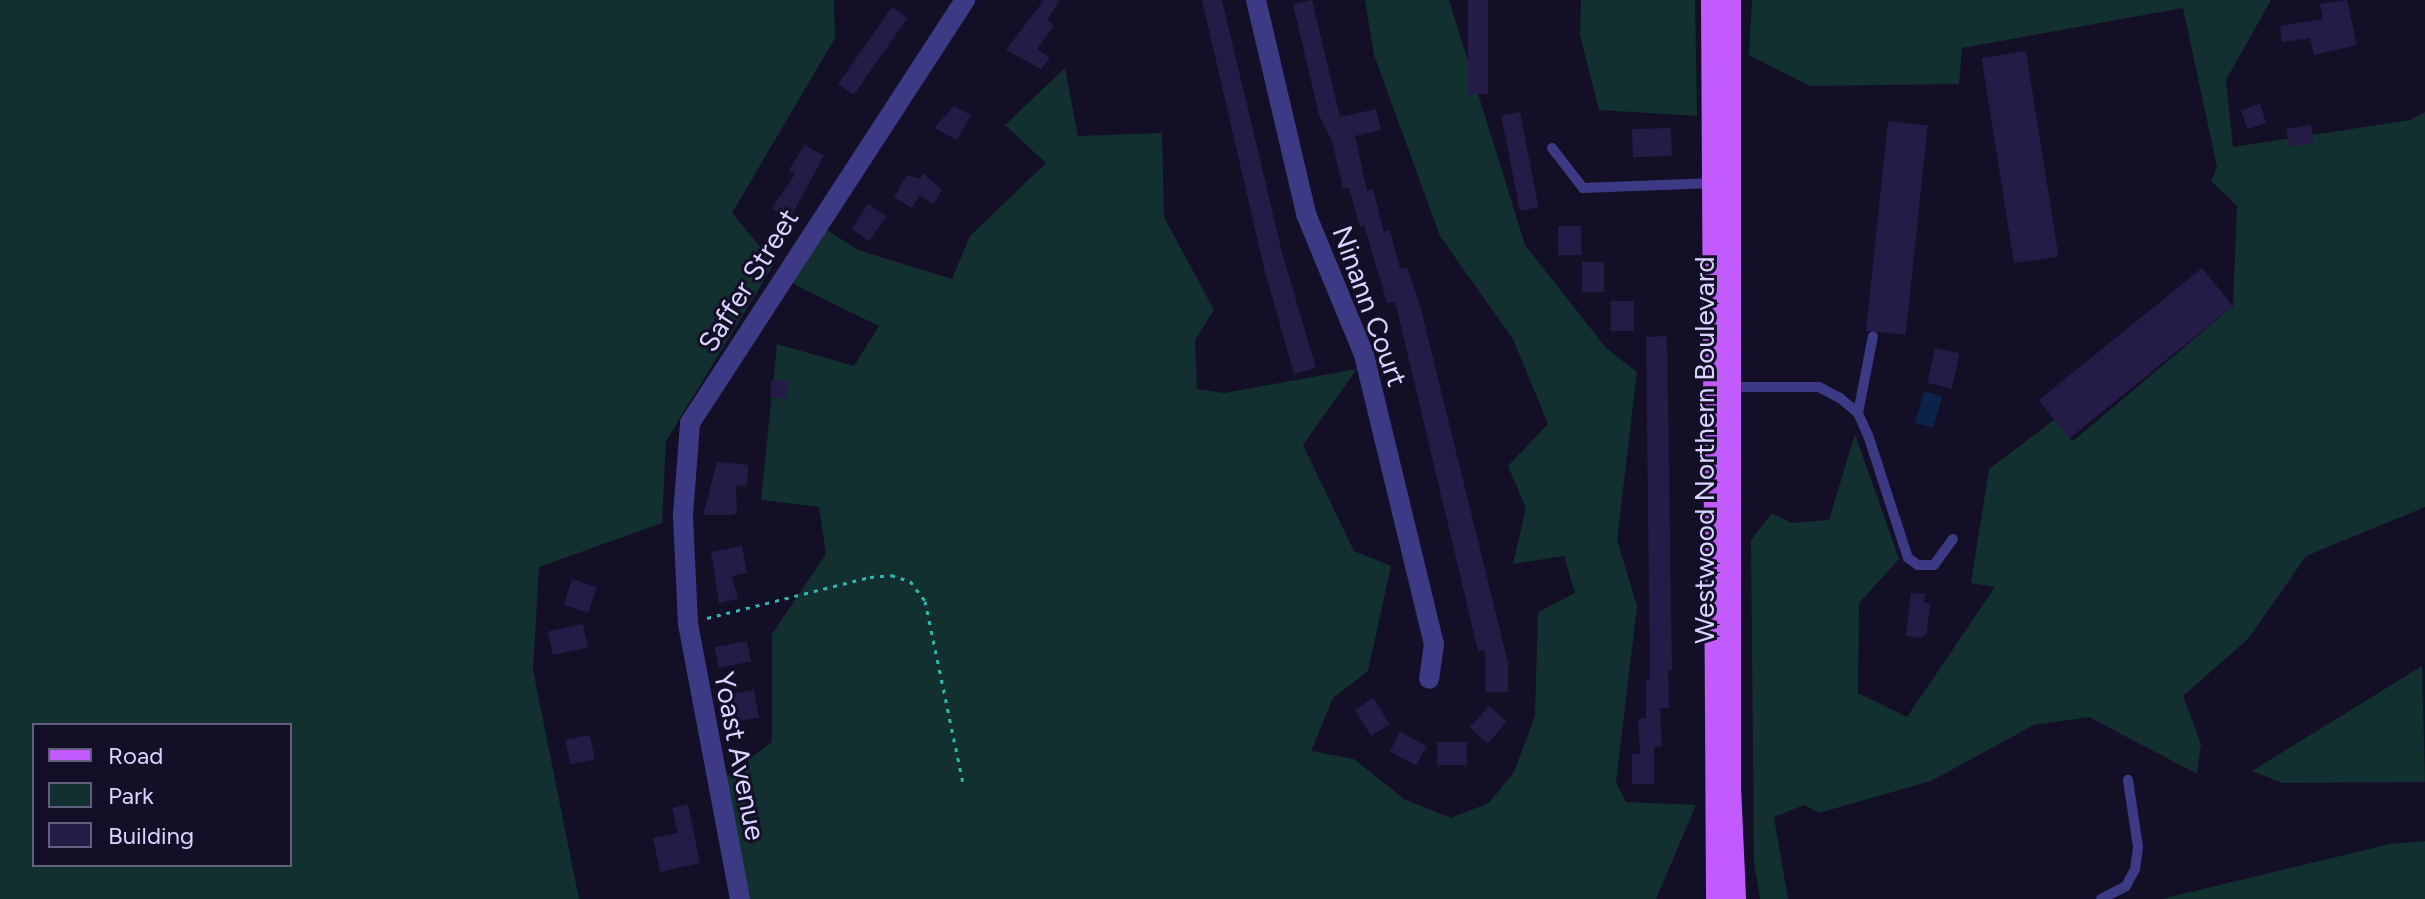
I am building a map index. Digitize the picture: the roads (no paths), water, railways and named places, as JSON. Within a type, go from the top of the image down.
[{"type":"main road","name":"Westwood Northern Boulevard","points":[[1711,0],[1721,183],[1722,387],[1716,899]]},
{"type":"main road","name":"Westwood Northern Boulevard","points":[[1721,183],[1731,0]]},
{"type":"main road","name":"Westwood Northern Boulevard","points":[[1722,387],[1736,899]]},
{"type":"street","name":"Saffer Street","points":[[688,623],[683,515],[690,423],[697,405],[965,0]]},
{"type":"street","name":"Ninann Court","points":[[1256,0],[1306,214],[1364,355],[1434,644],[1429,679]]},
{"type":"street","name":"Yoast Avenue","points":[[688,623],[740,899]]},
{"type":"lane","points":[[1552,148],[1583,188],[1721,183]]},
{"type":"lane","points":[[1873,336],[1858,413],[1908,558],[1918,565],[1934,565],[1953,539]]},
{"type":"lane","points":[[1722,387],[1819,387],[1858,413]]},
{"type":"lane","points":[[2101,899],[2126,886],[2135,869],[2138,847],[2128,780]]},
{"type":"water","points":[[1924,391],[1942,396],[1933,428],[1915,423]]}]
